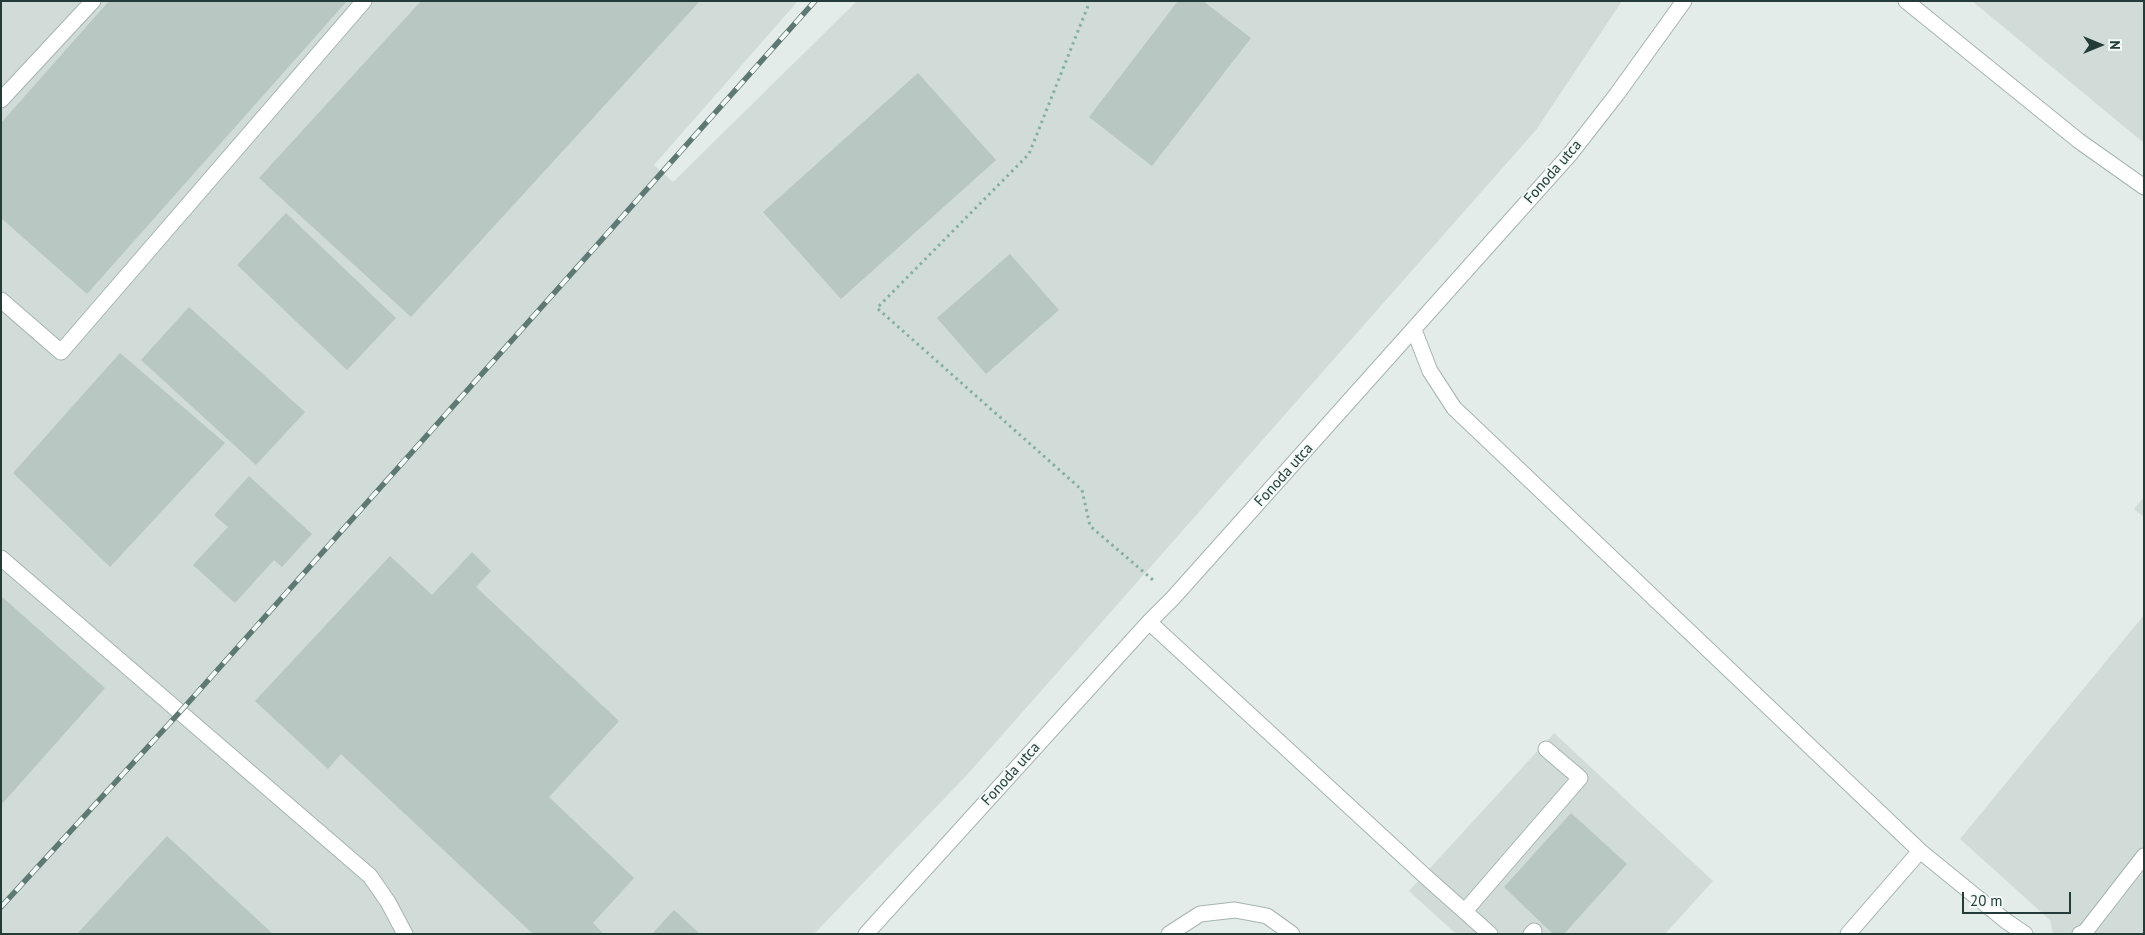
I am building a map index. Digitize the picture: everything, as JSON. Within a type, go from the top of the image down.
[{"type":"street","points":[[1,100],[93,1]]},
{"type":"street","points":[[1,300],[61,352],[364,1]]},
{"type":"street","name":"Fonoda utca","points":[[866,934],[1148,622],[1173,598],[1571,153],[1617,94],[1684,1]]},
{"type":"street","points":[[1906,1],[2078,141],[2144,187]]},
{"type":"street","points":[[1414,330],[1430,371],[1454,408],[1920,851],[2025,934]]},
{"type":"street","points":[[1,558],[370,876],[388,902],[405,934]]},
{"type":"street","points":[[1148,622],[1490,934]]},
{"type":"street","points":[[1465,911],[1580,778],[1546,749]]},
{"type":"street","points":[[1848,934],[1920,851]]},
{"type":"street","points":[[2080,934],[2084,932],[2144,856]]},
{"type":"street","points":[[1168,934],[1200,914],[1235,910],[1267,916],[1292,934]]},
{"type":"path","points":[[1088,6],[1029,154],[878,308],[1082,490],[1090,526],[1138,567]]},
{"type":"shaded area","points":[[1,1],[798,1],[654,165],[673,182],[857,1],[1622,1],[1536,130],[966,776],[814,934],[1,934]]},
{"type":"shaded area","points":[[1972,1],[2144,1],[2144,143]]},
{"type":"shaded area","points":[[2144,497],[2144,517],[2134,509]]},
{"type":"shaded area","points":[[2144,615],[2144,934],[2053,934],[2050,920],[1960,839]]},
{"type":"shaded area","points":[[1554,733],[1713,881],[1665,934],[1456,934],[1409,891]]},
{"type":"building","points":[[109,1],[347,1],[87,294],[1,218],[1,123]]},
{"type":"building","points":[[421,1],[700,1],[411,317],[259,178]]},
{"type":"building","points":[[1178,1],[1203,1],[1251,38],[1152,166],[1089,117]]},
{"type":"building","points":[[918,73],[996,160],[841,299],[763,212]]},
{"type":"building","points":[[286,213],[396,318],[347,370],[237,265]]},
{"type":"building","points":[[1010,254],[1059,310],[986,374],[937,318]]},
{"type":"building","points":[[189,307],[305,412],[256,465],[141,360]]},
{"type":"building","points":[[120,353],[225,443],[110,567],[13,473]]},
{"type":"building","points":[[249,476],[312,534],[282,567],[274,560],[235,603],[193,565],[228,527],[214,515]]},
{"type":"building","points":[[472,552],[491,571],[476,587],[619,721],[549,797],[634,878],[593,923],[604,934],[533,934],[341,754],[328,769],[255,701],[390,556],[432,595]]},
{"type":"building","points":[[1,596],[105,688],[1,805]]},
{"type":"building","points":[[1571,813],[1627,864],[1564,934],[1553,934],[1504,887]]},
{"type":"building","points":[[167,836],[261,923],[273,934],[77,934]]},
{"type":"building","points":[[674,910],[700,934],[652,934]]},
{"type":"railway","points":[[1,907],[179,713],[815,1]]}]
